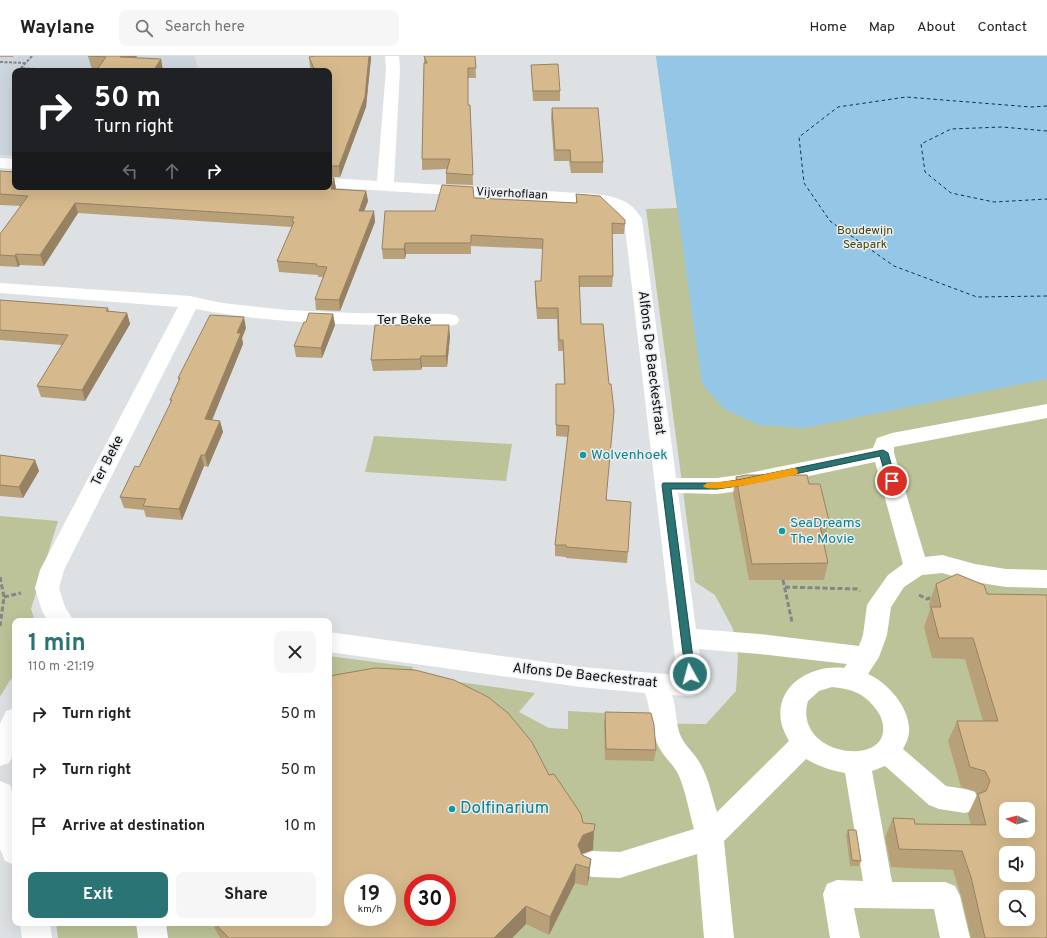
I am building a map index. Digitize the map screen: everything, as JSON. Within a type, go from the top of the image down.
[{"type":"street","points":[[386,186],[393,69],[392,56]]},
{"type":"street","points":[[0,163],[12,164]]},
{"type":"street","name":"Vijverhoflaan","points":[[332,183],[595,199],[612,201],[622,206]]},
{"type":"street","name":"Alfons De Baeckestraat","points":[[332,642],[581,677],[658,693],[691,686],[633,219],[630,213],[622,206]]},
{"type":"street","name":"Ter Beke","points":[[0,288],[190,302],[214,307],[288,315],[350,319],[450,320]]},
{"type":"street","name":"Ter Beke","points":[[60,618],[54,610],[47,588],[52,570],[190,302]]},
{"type":"street","points":[[916,567],[883,453],[884,443],[892,440],[1047,411]]},
{"type":"street","points":[[666,485],[717,486],[738,483],[883,453]]},
{"type":"street","points":[[850,679],[867,657],[875,635],[879,605],[896,581],[916,567],[942,564],[975,573],[1006,578],[1047,579]]},
{"type":"street","points":[[1006,578],[1020,600]]},
{"type":"street","points":[[685,638],[759,644],[796,641],[867,657]]},
{"type":"street","points":[[832,677],[850,679],[867,685],[882,696],[892,709],[897,724],[895,739],[887,751],[874,760],[857,764],[838,762],[820,754],[805,743],[796,729],[792,714],[795,700],[803,688],[816,680],[832,677]]},
{"type":"street","points":[[658,693],[664,724],[670,743],[691,770],[710,837],[719,938]]},
{"type":"street","points":[[0,755],[12,726]]},
{"type":"street","points":[[592,864],[620,864],[710,837],[805,743]]},
{"type":"street","points":[[887,751],[939,797],[965,801]]},
{"type":"street","points":[[857,764],[880,894]]},
{"type":"street","points":[[0,793],[12,844]]},
{"type":"street","points":[[845,938],[837,894],[945,896],[955,938]]},
{"type":"street","points":[[35,926],[37,938]]},
{"type":"street","points":[[151,926],[153,938]]},
{"type":"path","points":[[21,68],[32,56]]},
{"type":"path","points":[[0,62],[25,63]]},
{"type":"path","points":[[0,577],[4,597],[0,626]]},
{"type":"path","points":[[783,580],[796,641]]},
{"type":"path","points":[[896,581],[927,599],[940,594]]},
{"type":"path","points":[[785,587],[857,589],[879,605]]},
{"type":"shaded area","points":[[0,56],[194,56],[198,68],[12,68],[12,156],[0,155]]},
{"type":"green space","name":"Boudewijn Seapark","points":[[656,56],[1047,56],[1047,938],[58,938],[56,926],[332,926],[332,656],[413,667],[411,675],[535,693],[519,712],[549,728],[568,729],[568,711],[604,713],[604,723],[706,724],[736,691],[738,656],[733,629],[715,595],[695,582],[646,209],[677,208]]},
{"type":"green space","points":[[374,436],[512,444],[506,481],[365,472]]},
{"type":"green space","points":[[0,516],[58,521],[31,609],[34,618],[12,618],[12,678],[0,697]]},
{"type":"water","points":[[656,56],[1047,56],[1047,379],[805,428],[759,425],[724,409],[702,384]]},
{"type":"building","points":[[88,56],[121,56],[120,57],[161,59],[155,68],[98,68],[106,57]]},
{"type":"building","points":[[369,56],[365,97],[339,166],[332,166],[332,68],[314,68],[309,57]]},
{"type":"building","points":[[424,56],[475,56],[476,68],[468,68],[468,105],[470,105],[473,175],[446,173],[450,159],[422,159],[424,63],[427,63]]},
{"type":"building","points":[[558,64],[560,91],[533,91],[531,65]]},
{"type":"building","points":[[552,108],[598,108],[603,162],[571,162],[570,150],[555,150]]},
{"type":"building","points":[[0,171],[12,172],[12,190],[332,189],[366,191],[359,211],[374,211],[339,300],[315,299],[327,267],[316,266],[317,264],[277,261],[294,222],[292,221],[294,217],[75,203],[40,255],[0,255],[0,234],[28,196],[0,194]]},
{"type":"building","points":[[442,185],[473,187],[474,198],[577,203],[576,194],[600,196],[625,220],[625,224],[612,223],[613,276],[579,276],[581,324],[603,324],[609,384],[611,384],[614,411],[606,500],[631,502],[628,552],[555,545],[569,426],[556,425],[556,384],[565,384],[563,340],[559,340],[558,308],[537,308],[535,281],[541,281],[543,239],[471,235],[471,243],[405,243],[404,249],[382,249],[385,211],[435,211]]},
{"type":"building","points":[[0,300],[108,308],[106,311],[127,313],[82,390],[37,386],[68,335],[0,330]]},
{"type":"building","points":[[309,313],[333,314],[321,348],[294,346]]},
{"type":"building","points":[[210,315],[244,317],[237,333],[241,333],[205,419],[220,421],[205,455],[201,455],[179,509],[143,506],[146,499],[120,497],[135,466],[139,467],[172,400],[170,400],[180,378],[178,378]]},
{"type":"building","points":[[375,325],[449,325],[446,356],[421,356],[420,359],[371,360]]},
{"type":"building","points":[[0,455],[35,460],[19,487],[0,485]]},
{"type":"building","name":"SeaDreams The Movie","points":[[746,475],[807,475],[809,484],[820,484],[829,521],[819,521],[828,563],[752,564],[736,477]]},
{"type":"building","points":[[957,574],[984,585],[987,594],[1047,595],[1047,938],[985,938],[971,877],[962,851],[899,849],[893,818],[914,819],[915,824],[986,825],[978,794],[986,791],[990,781],[985,771],[970,767],[957,721],[998,721],[973,638],[939,638],[931,607],[941,607],[936,584]]},
{"type":"building","name":"Dolfinarium","points":[[375,668],[415,670],[454,680],[488,697],[508,713],[532,742],[549,775],[554,774],[581,814],[583,823],[595,824],[594,831],[583,835],[578,845],[582,855],[591,859],[589,868],[576,864],[550,917],[526,906],[494,938],[229,938],[218,926],[332,926],[332,676]]},
{"type":"building","points":[[605,712],[651,713],[654,725],[656,750],[606,749]]},
{"type":"building","points":[[848,830],[856,830],[861,861],[852,860]]},
{"type":"ferry route","points":[[1047,106],[1031,107],[906,97],[838,107],[799,137],[804,183],[830,221],[894,266],[977,297],[1047,296]]},
{"type":"ferry route","points":[[1047,131],[1002,127],[951,129],[921,144],[925,172],[951,193],[994,202],[1047,199]]},
{"type":"slow traffic","points":[[707,486],[738,483],[794,472]]},
{"type":"place","name":"Wolvenhoek","points":[[583,455]]},
{"type":"place","name":"SeaDreams The Movie","points":[[782,531]]},
{"type":"place","name":"Dolfinarium","points":[[452,809]]},
{"type":"route","points":[[690,674],[666,485],[717,486],[738,483],[883,453],[892,481]]}]
